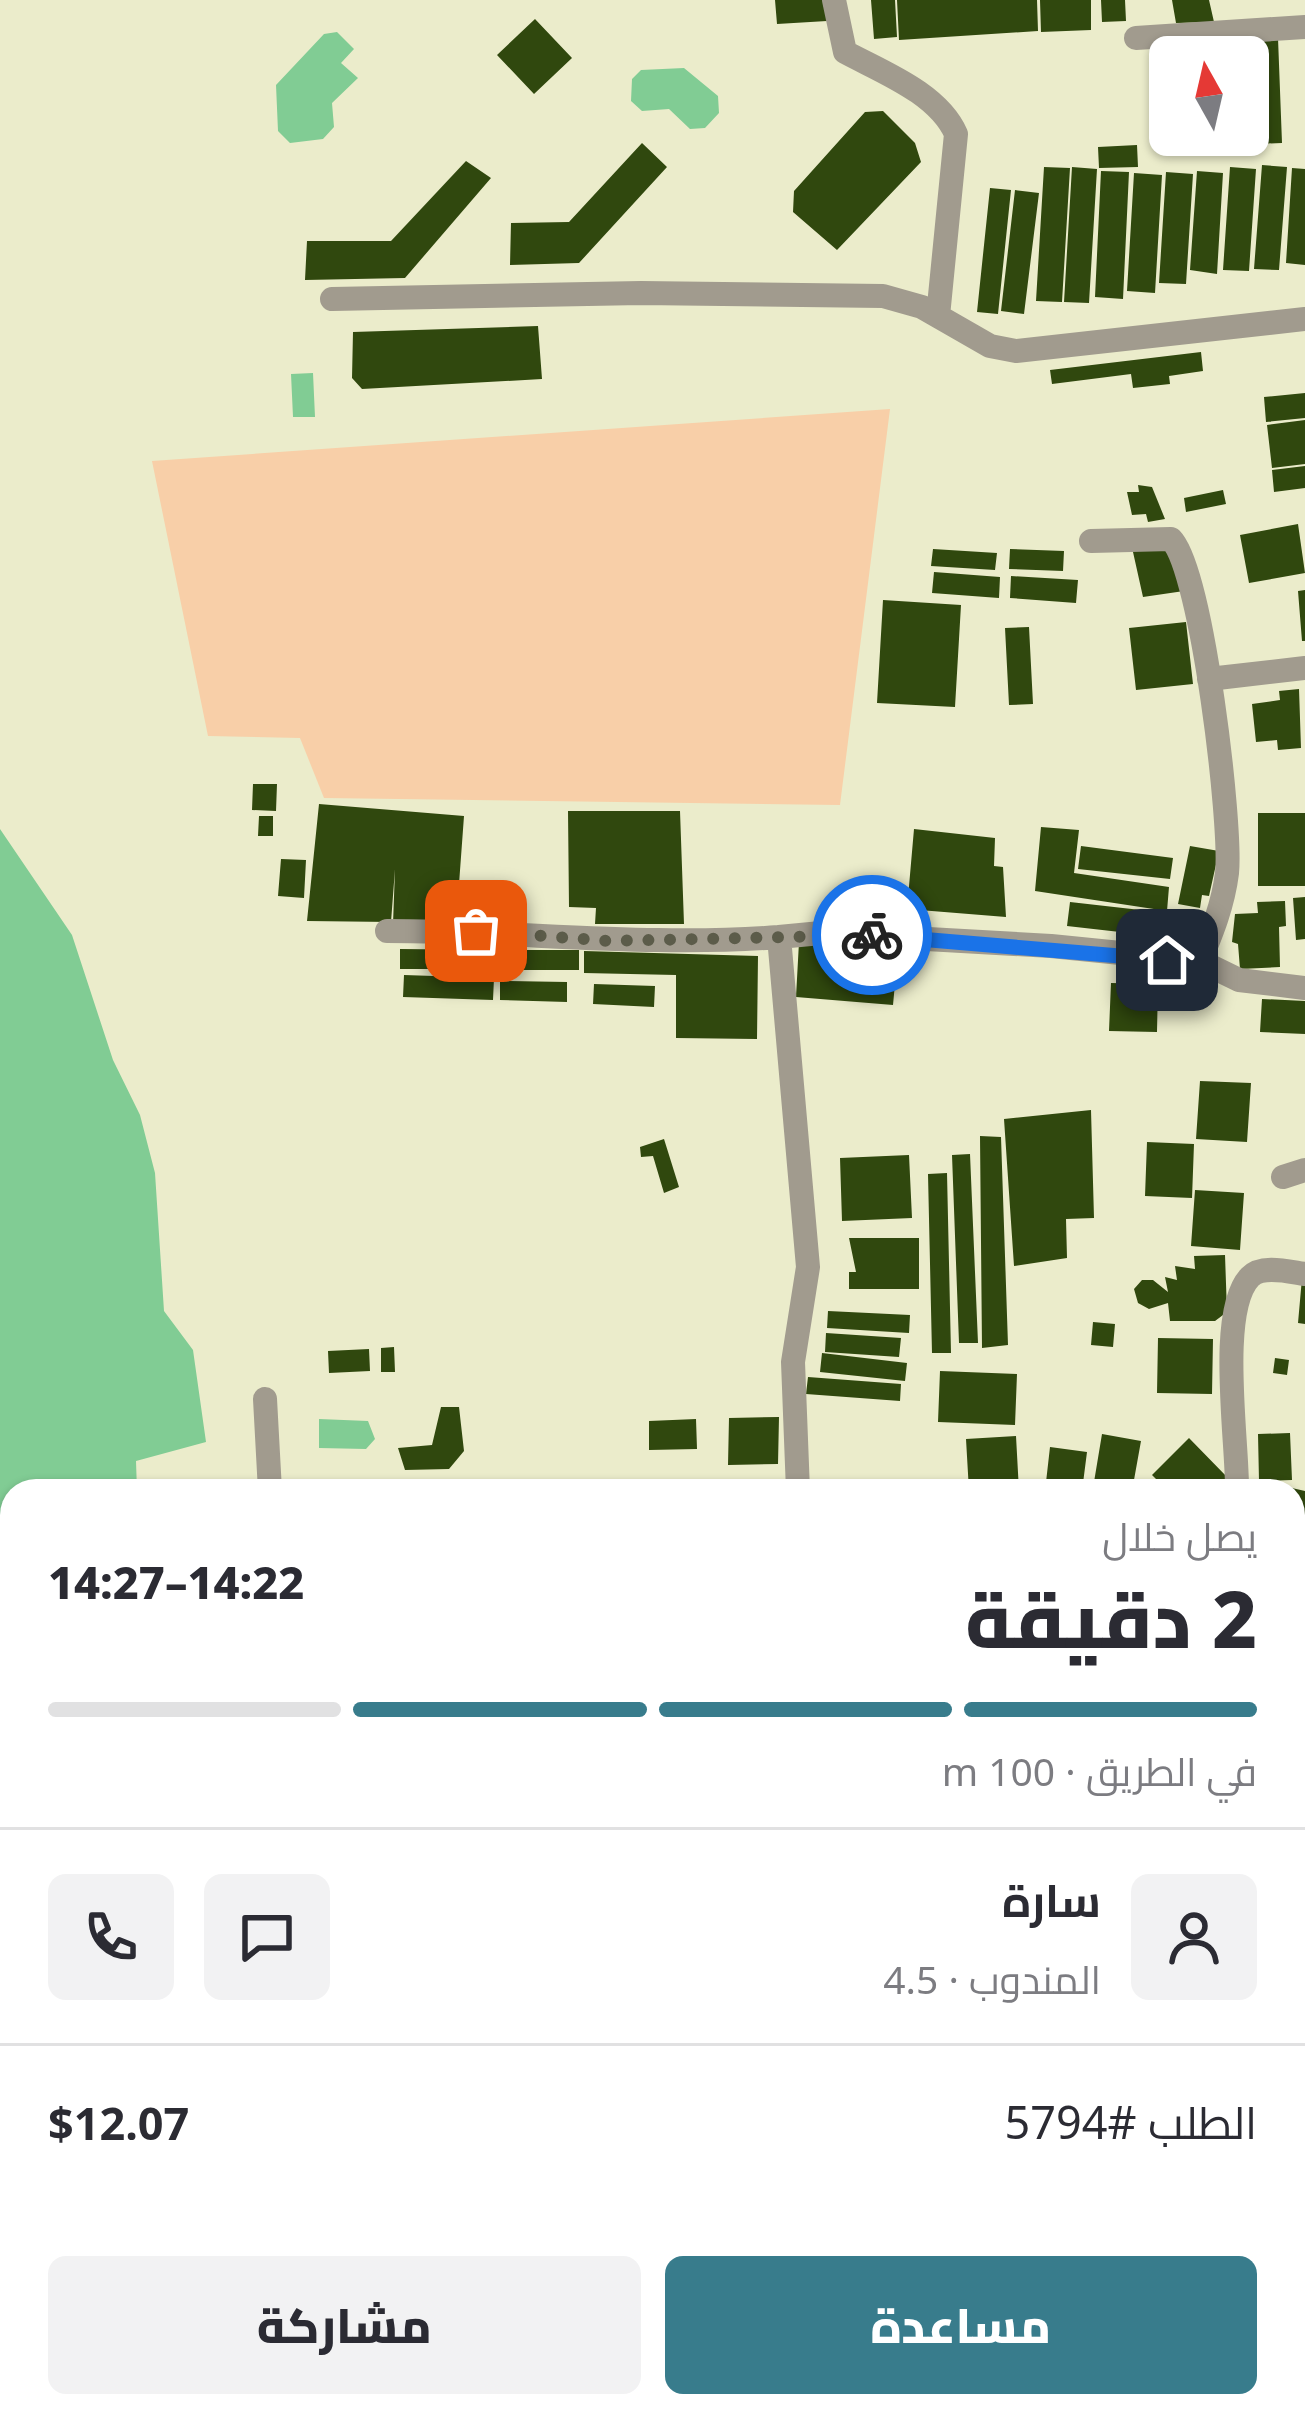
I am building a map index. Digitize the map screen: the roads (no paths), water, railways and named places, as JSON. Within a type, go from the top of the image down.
[{"type":"street","points":[[834,0],[845,52],[918,93],[950,119],[956,134],[938,316]]},
{"type":"street","points":[[1136,38],[1305,27]]},
{"type":"street","points":[[332,299],[864,295],[902,300],[975,340],[1016,350],[1305,319]]},
{"type":"street","points":[[1091,541],[1159,536],[1176,543],[1196,609],[1209,679],[1227,872],[1218,917],[1200,961]]},
{"type":"street","points":[[1209,679],[1305,668]]},
{"type":"street","points":[[388,931],[520,931],[610,941],[886,935],[1200,961],[1231,978],[1305,988]]},
{"type":"street","points":[[779,937],[808,1267],[793,1362],[798,1479]]},
{"type":"street","points":[[1237,1479],[1234,1329],[1239,1300],[1250,1276],[1264,1270],[1305,1274]]},
{"type":"street","points":[[266,1399],[269,1479]]}]
